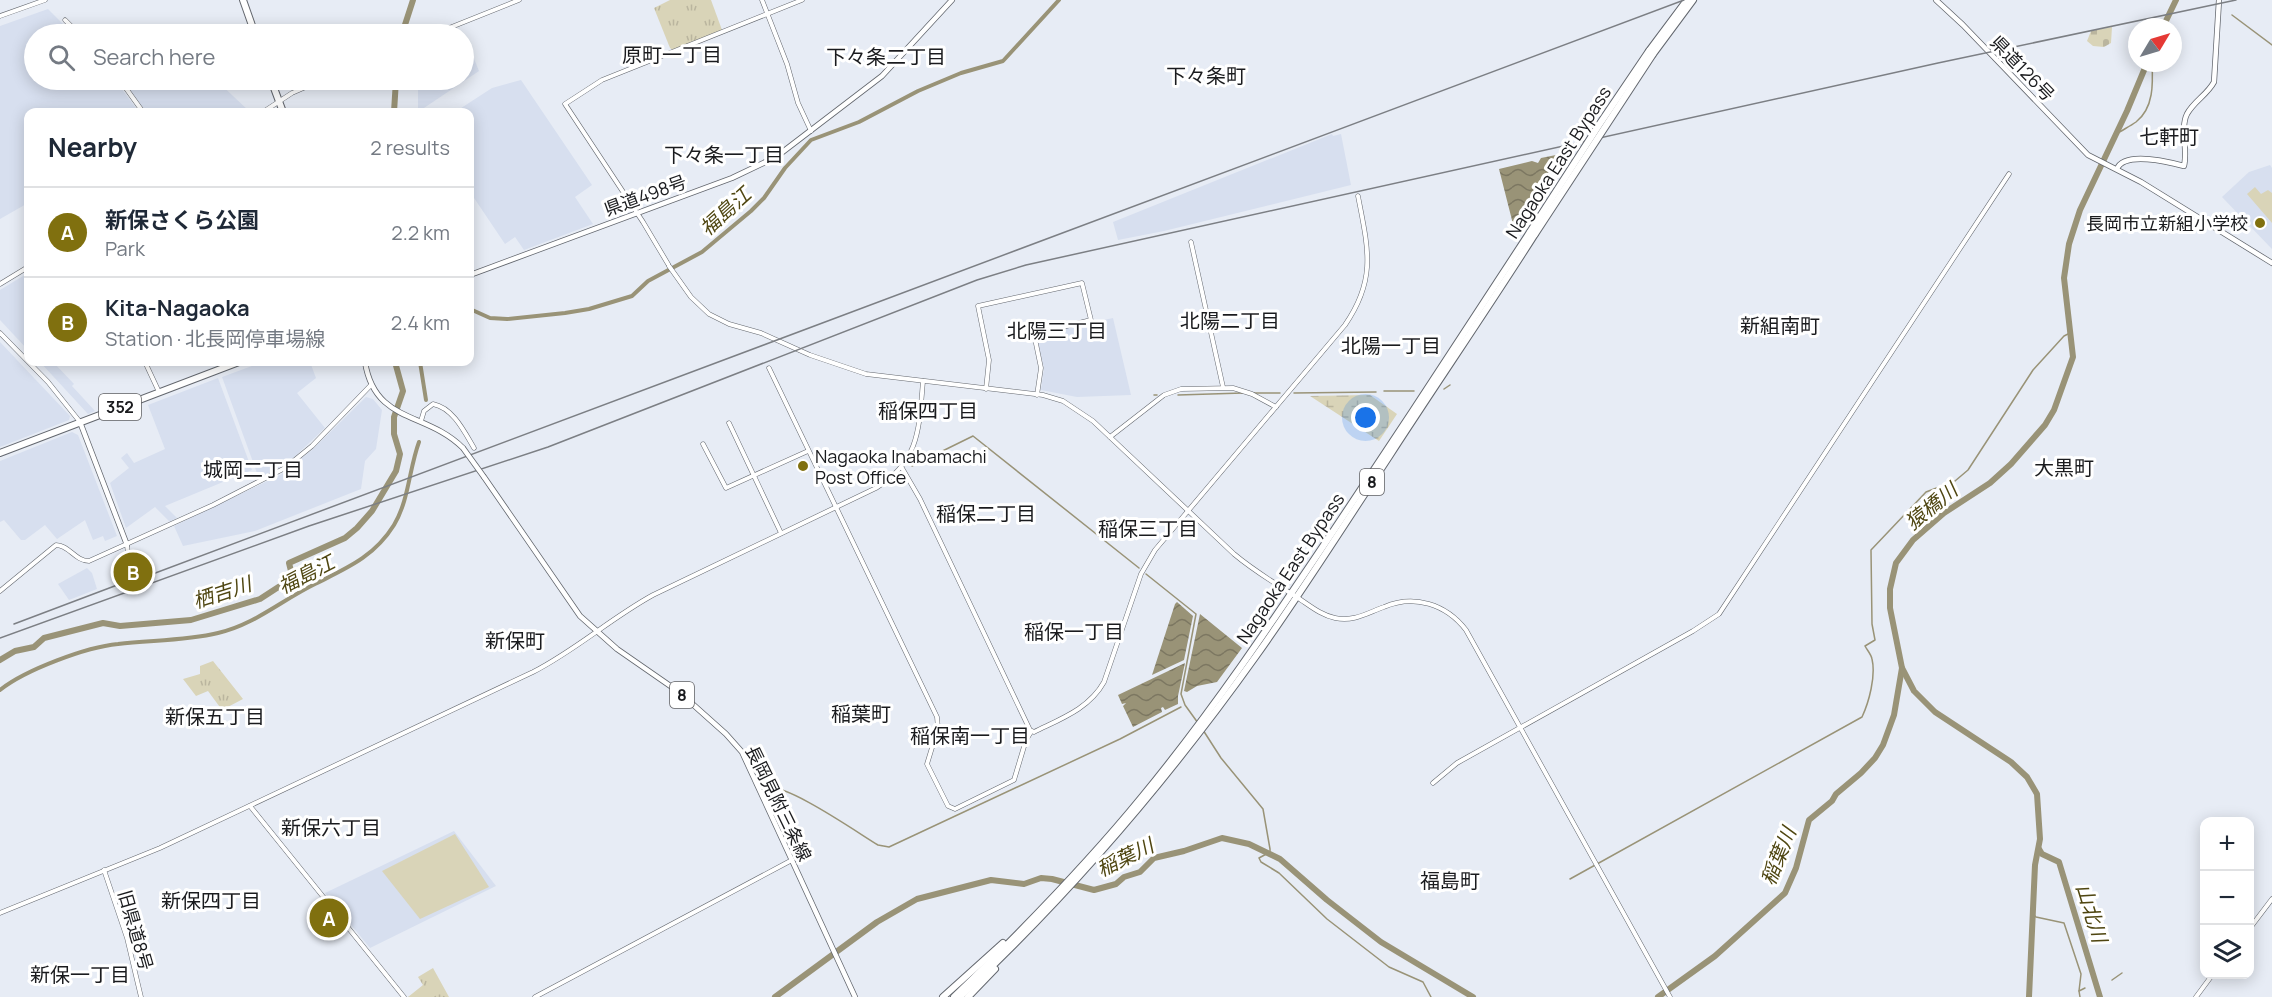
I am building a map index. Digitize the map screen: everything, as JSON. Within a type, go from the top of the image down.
[{"type":"highway","points":[[243,0],[251,24]]},
{"type":"highway","name":"Nagaoka East Bypass","points":[[960,997],[1094,861],[1256,656],[1687,0]]},
{"type":"highway","name":"Nagaoka East Bypass","points":[[1651,53],[1693,0]]},
{"type":"highway","points":[[275,90],[282,108]]},
{"type":"highway","name":"352","points":[[0,453],[228,366]]},
{"type":"highway","name":"Nagaoka East Bypass","points":[[954,997],[1042,909],[1142,797],[1197,731]]},
{"type":"highway","points":[[943,997],[1042,909]]},
{"type":"highway","points":[[968,997],[1024,934]]},
{"type":"main road","name":"県道498号","points":[[474,274],[745,172],[776,157],[882,76],[952,0]]},
{"type":"main road","name":"県道126号","points":[[1936,0],[1956,17],[2090,156],[2141,182],[2272,263]]},
{"type":"main road","points":[[2115,168],[2126,159],[2169,162],[2184,166],[2186,116],[2194,104],[2209,91],[2214,81],[2219,0]]},
{"type":"main road","name":"8","points":[[365,366],[371,385],[385,403],[421,421]]},
{"type":"main road","name":"長岡見附三条線","points":[[421,421],[448,435],[463,448],[567,600],[596,632],[679,692],[734,742],[747,762],[855,997]]},
{"type":"main road","points":[[80,422],[127,545]]},
{"type":"street","points":[[0,16],[45,0]]},
{"type":"street","points":[[459,24],[519,0]]},
{"type":"street","points":[[762,0],[787,64],[798,103],[811,131]]},
{"type":"street","points":[[802,0],[602,80],[565,104],[696,303],[722,321],[761,333],[801,352],[859,372],[1037,395],[1057,399],[1076,408],[1243,561],[1324,615],[1343,620],[1362,616],[1398,602],[1422,602],[1446,611],[1466,630],[1670,997]]},
{"type":"street","points":[[65,20],[69,24]]},
{"type":"street","points":[[127,90],[140,108]]},
{"type":"street","points":[[269,108],[297,90]]},
{"type":"street","points":[[1433,783],[1457,763],[1719,614],[2009,174]]},
{"type":"street","points":[[769,368],[937,717],[938,728],[927,764],[948,806],[955,809],[1014,780],[1026,740],[1031,732],[1075,712],[1089,702],[1100,689],[1110,669],[1141,574],[1155,550],[1345,326],[1362,295],[1369,258],[1358,196]]},
{"type":"street","points":[[1191,242],[1223,387]]},
{"type":"street","points":[[0,284],[24,269]]},
{"type":"street","points":[[986,389],[988,360],[978,306],[1082,283],[1091,320],[1034,334],[1041,368],[1037,395]]},
{"type":"street","points":[[0,333],[24,358]]},
{"type":"street","points":[[32,366],[80,422]]},
{"type":"street","points":[[147,366],[159,392]]},
{"type":"street","points":[[0,913],[160,848],[539,669],[640,602],[876,488],[902,468],[912,451],[919,431],[922,381]]},
{"type":"street","points":[[0,591],[57,545],[87,561],[127,545],[238,493],[285,468],[312,446],[371,385]]},
{"type":"street","points":[[1110,437],[1158,400],[1173,391],[1189,388],[1223,387],[1252,394],[1276,407]]},
{"type":"street","points":[[421,421],[428,406],[433,404],[440,406],[455,418],[474,448]]},
{"type":"street","points":[[729,423],[781,533]]},
{"type":"street","points":[[703,444],[726,488],[808,451]]},
{"type":"street","points":[[902,468],[920,499],[1031,732]]},
{"type":"street","points":[[127,545],[129,563]]},
{"type":"street","points":[[250,806],[404,997]]},
{"type":"street","points":[[535,997],[792,860]]},
{"type":"street","name":"旧県道8号","points":[[104,870],[127,938],[141,997]]},
{"type":"street","points":[[2252,925],[2272,899]]},
{"type":"street","points":[[2196,997],[2210,979]]},
{"type":"shaded area","points":[[48,9],[63,24],[24,24],[24,90],[122,90],[136,108],[24,108],[24,205],[0,219],[0,26]]},
{"type":"shaded area","points":[[474,59],[479,71],[474,74]]},
{"type":"shaded area","points":[[521,80],[592,185],[575,197],[593,224],[524,250],[515,237],[505,244],[474,198],[474,108],[461,108],[492,88]]},
{"type":"shaded area","points":[[130,90],[227,90],[246,108],[143,108]]},
{"type":"shaded area","points":[[418,90],[451,90],[424,108],[418,108]]},
{"type":"shaded area","points":[[1332,134],[1333,136],[1341,134],[1351,185],[1164,231],[1118,240],[1113,222]]},
{"type":"shaded area","name":"長岡市立新組小学校","points":[[2270,165],[2272,168],[2272,249],[2222,197],[2249,172]]},
{"type":"shaded area","points":[[24,275],[24,346],[0,320],[0,290]]},
{"type":"shaded area","points":[[1113,318],[1131,395],[1077,397],[1041,390],[1044,368],[1036,335]]},
{"type":"shaded area","points":[[0,342],[70,416],[69,420],[0,447]]},
{"type":"shaded area","points":[[44,366],[57,366],[74,384],[72,386],[95,411],[88,414]]},
{"type":"shaded area","points":[[252,366],[312,366],[316,378],[297,393],[325,428],[289,462],[262,478],[257,473],[222,377]]},
{"type":"shaded area","points":[[218,378],[252,470],[165,506],[177,518],[170,522],[155,507],[126,528],[110,483],[129,468],[121,458],[127,453],[134,463],[165,449],[148,405]]},
{"type":"shaded area","points":[[366,397],[373,399],[382,410],[376,449],[365,461],[361,489],[255,531],[183,546],[174,526],[282,474],[312,450]]},
{"type":"shaded area","points":[[72,432],[78,435],[117,536],[105,541],[103,536],[93,540],[85,520],[57,539],[45,525],[25,540],[21,540],[4,520],[0,522],[0,461]]},
{"type":"shaded area","points":[[87,568],[92,573],[97,589],[69,600],[58,584]]},
{"type":"shaded area","points":[[454,831],[496,886],[370,948],[325,893]]},
{"type":"green space","points":[[670,0],[711,0],[722,30],[673,50],[670,48],[654,8]]},
{"type":"green space","points":[[2112,27],[2111,43],[2104,47],[2093,46],[2087,41],[2091,31]]},
{"type":"green space","points":[[2255,187],[2261,194],[2268,190],[2272,193],[2272,223],[2247,194]]},
{"type":"green space","points":[[1370,395],[1397,414],[1379,441],[1310,396]]},
{"type":"green space","points":[[213,661],[243,699],[222,710],[208,691],[196,696],[183,679],[200,674],[200,666]]},
{"type":"green space","points":[[455,834],[489,887],[420,919],[382,871]]},
{"type":"green space","points":[[433,968],[449,997],[408,997],[423,985],[418,977]]},
{"type":"water","points":[[1556,155],[1558,157],[1514,228],[1499,169],[1532,161],[1538,163],[1541,158]]},
{"type":"water","points":[[1177,602],[1193,616],[1184,660],[1152,675],[1175,604]]},
{"type":"water","points":[[1200,614],[1242,648],[1217,682],[1197,686],[1187,692],[1184,691]]},
{"type":"water","points":[[1185,663],[1178,704],[1165,710],[1161,708],[1162,712],[1133,727],[1123,706],[1126,703],[1122,704],[1118,695]]},
{"type":"waterway","name":"栖吉川","points":[[405,24],[413,0]]},
{"type":"waterway","name":"福島江","points":[[474,311],[490,318],[507,319],[589,309],[632,296],[648,281],[702,252],[751,211],[811,140],[859,122],[918,91],[961,73],[1003,61],[1059,0]]},
{"type":"waterway","name":"猿橋川","points":[[2167,18],[2176,0]]},
{"type":"waterway","points":[[2232,15],[2272,45]]},
{"type":"waterway","name":"猿橋川","points":[[2029,997],[2035,865],[2040,839],[2037,794],[2027,777],[2011,762],[1935,712],[1914,691],[1902,668],[1890,608],[1890,589],[1896,563],[1913,540],[1944,513],[1990,483],[2011,464],[2045,425],[2054,410],[2073,357],[2064,278],[2069,244],[2080,210],[2143,72]]},
{"type":"waterway","points":[[2115,135],[2136,122],[2146,110],[2151,95],[2152,72]]},
{"type":"waterway","name":"栖吉川","points":[[394,108],[395,90]]},
{"type":"waterway","points":[[1570,879],[1862,717],[1869,697],[1873,673],[1871,657],[1865,646],[1875,640],[1872,624],[1871,550],[1926,492],[1955,481],[1968,470],[2033,370],[2064,336],[2070,333]]},
{"type":"waterway","name":"栖吉川","points":[[0,660],[15,651],[34,647],[44,638],[103,623],[120,626],[191,620],[260,599],[292,575],[289,563],[345,538],[372,511],[396,471],[400,454],[394,434],[394,417],[403,391],[396,366]]},
{"type":"waterway","name":"福島江","points":[[421,366],[426,400]]},
{"type":"waterway","points":[[1444,389],[1450,385]]},
{"type":"waterway","points":[[1384,391],[1414,391]]},
{"type":"waterway","points":[[1294,393],[1376,392]]},
{"type":"waterway","points":[[1178,395],[1243,393]]},
{"type":"waterway","points":[[1254,393],[1280,393]]},
{"type":"waterway","points":[[912,466],[973,436],[1139,568]]},
{"type":"waterway","name":"福島江","points":[[0,690],[40,667],[105,646],[193,638],[231,629],[256,618],[303,590],[349,567],[369,554],[394,525],[403,505],[419,442]]},
{"type":"waterway","points":[[1146,574],[1196,614],[1181,694],[1185,705],[1198,723]]},
{"type":"waterway","name":"稲葉川","points":[[1658,997],[1715,956],[1785,893],[1796,868],[1809,820],[1861,773],[1883,745],[1894,715],[1902,668]]},
{"type":"waterway","points":[[765,788],[788,792],[878,845],[889,847],[1120,739],[1181,707]]},
{"type":"waterway","points":[[1203,730],[1221,758],[1263,809],[1270,852],[1259,858],[1261,862],[1279,873],[1327,919],[1389,967],[1423,982],[1431,997]]},
{"type":"waterway","name":"稲葉川","points":[[775,997],[877,922],[917,899],[991,880],[1024,884],[1041,878],[1052,879],[1094,890],[1116,884],[1124,877],[1140,872],[1154,858],[1222,838],[1249,844],[1280,859],[1327,900],[1381,942],[1473,997]]},
{"type":"waterway","name":"山北川","points":[[2039,849],[2042,854],[2059,862],[2100,997]]},
{"type":"waterway","points":[[2033,914],[2036,917],[2064,923],[2081,974],[2079,991]]},
{"type":"waterway","points":[[2112,980],[2122,973]]},
{"type":"waterway","points":[[2080,997],[2079,991],[2085,988]]},
{"type":"railway","points":[[142,578],[1684,0]]},
{"type":"railway","points":[[0,638],[309,526],[548,447],[977,280],[1026,265],[1938,63],[2236,0]]},
{"type":"railway","points":[[14,624],[149,573]]},
{"type":"place","name":"長岡市立新組小学校","points":[[2260,223]]},
{"type":"place","name":"Nagaoka Inabamachi Post Office","points":[[803,466]]},
{"type":"place","name":"Kita-Nagaoka","points":[[133,572]]},
{"type":"place","name":"新保さくら公園","points":[[329,918]]},
{"type":"district","name":"原町一丁目","points":[[672,54]]},
{"type":"district","name":"下々条二丁目","points":[[886,56]]},
{"type":"district","name":"下々条町","points":[[1206,75]]},
{"type":"district","name":"七軒町","points":[[2169,136]]},
{"type":"district","name":"下々条一丁目","points":[[724,154]]},
{"type":"district","name":"北陽二丁目","points":[[1230,320]]},
{"type":"district","name":"新組南町","points":[[1780,325]]},
{"type":"district","name":"北陽三丁目","points":[[1057,330]]},
{"type":"district","name":"北陽一丁目","points":[[1391,345]]},
{"type":"district","name":"稲保四丁目","points":[[928,410]]},
{"type":"district","name":"大黒町","points":[[2064,467]]},
{"type":"district","name":"城岡二丁目","points":[[253,469]]},
{"type":"district","name":"稲保二丁目","points":[[986,513]]},
{"type":"district","name":"稲保三丁目","points":[[1148,528]]},
{"type":"district","name":"稲保一丁目","points":[[1074,631]]},
{"type":"district","name":"新保町","points":[[515,640]]},
{"type":"district","name":"稲葉町","points":[[861,713]]},
{"type":"district","name":"新保五丁目","points":[[215,716]]},
{"type":"district","name":"稲保南一丁目","points":[[970,735]]},
{"type":"district","name":"新保六丁目","points":[[331,827]]},
{"type":"district","name":"福島町","points":[[1450,880]]},
{"type":"district","name":"新保四丁目","points":[[211,900]]},
{"type":"district","name":"新保一丁目","points":[[80,974]]}]
